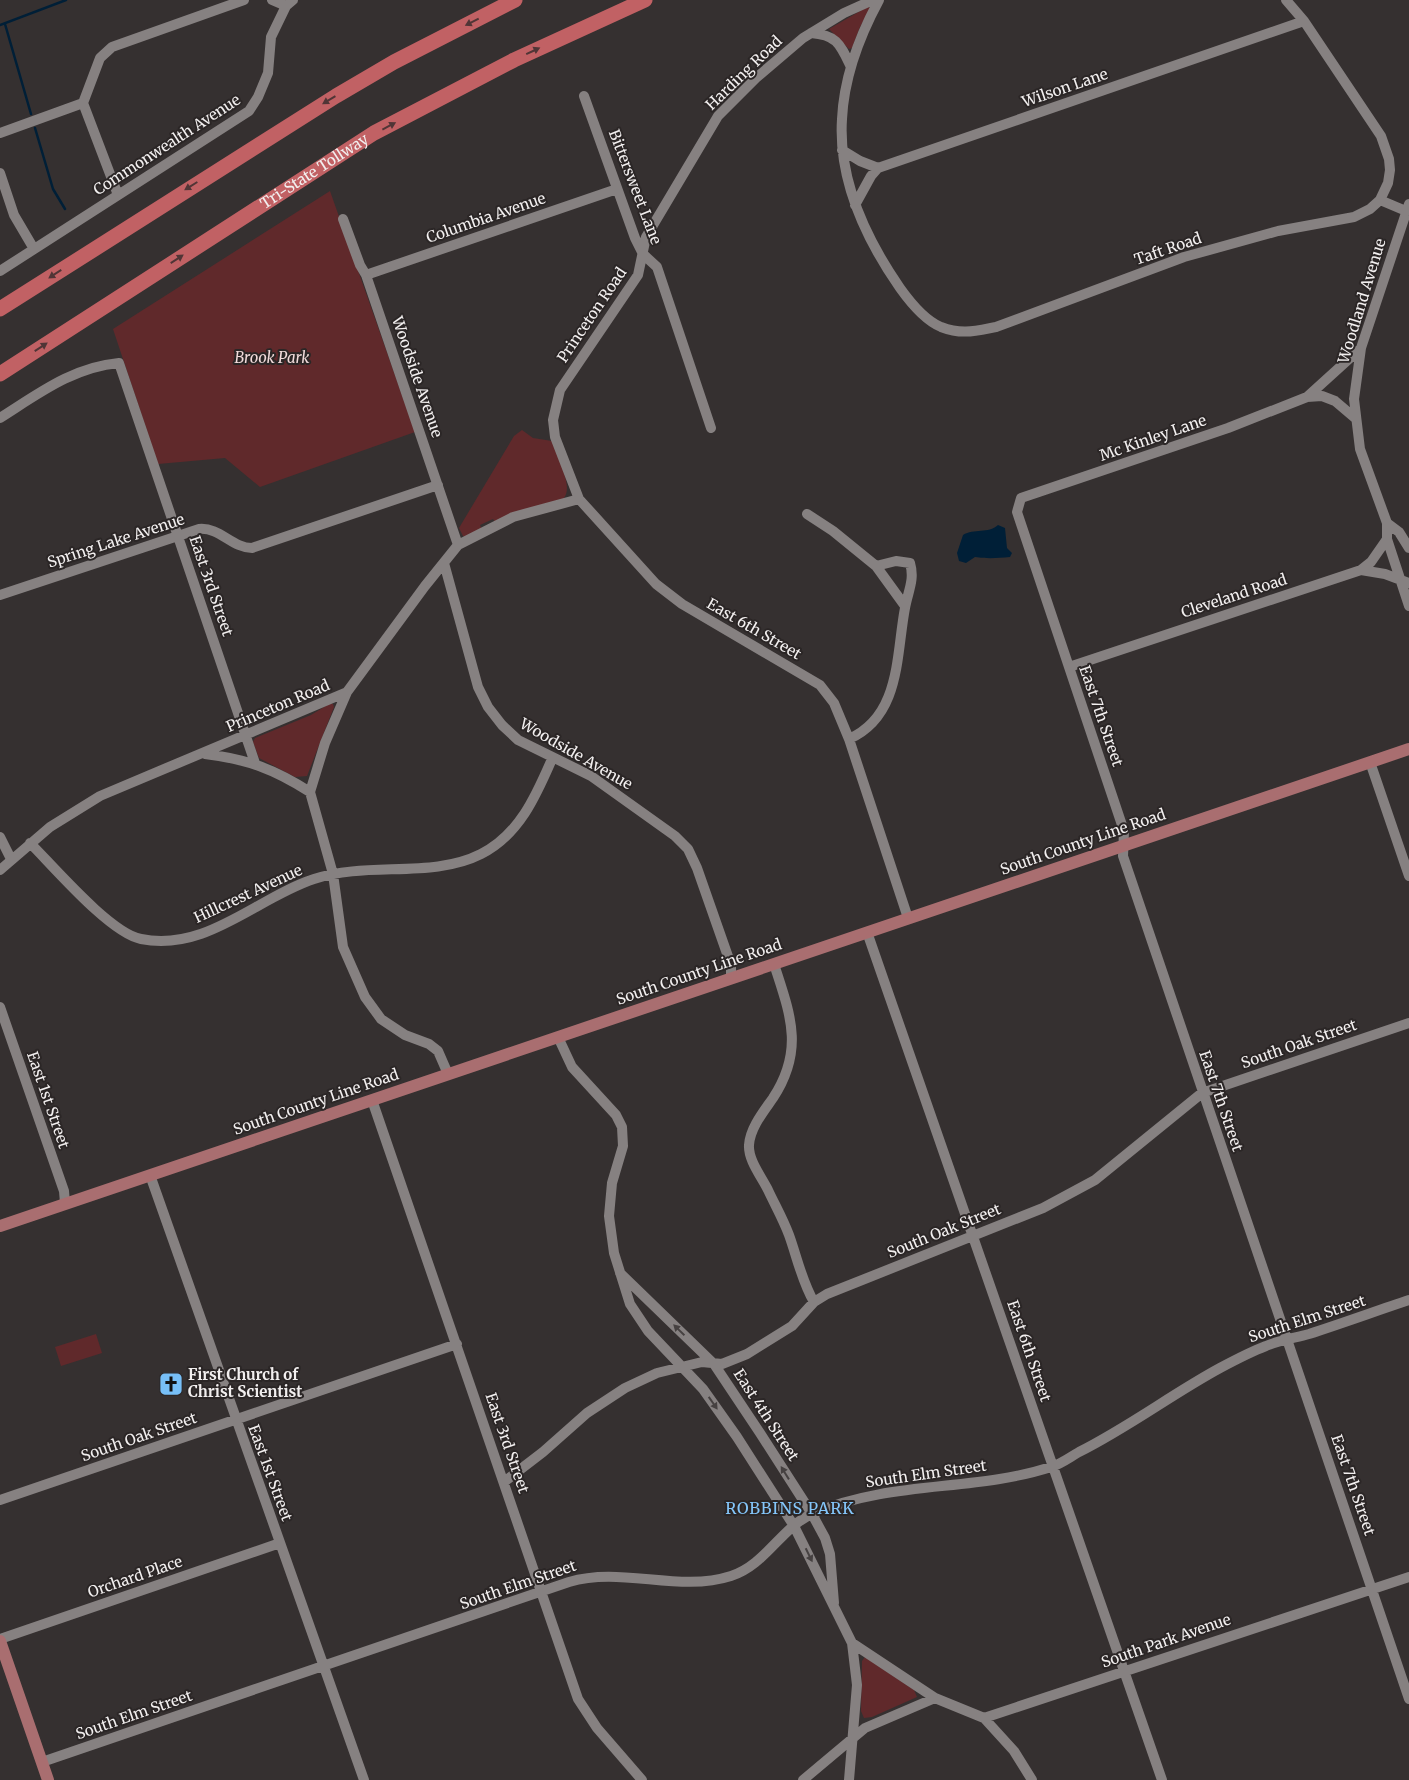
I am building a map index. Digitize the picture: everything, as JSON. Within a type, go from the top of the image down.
[{"type":"highway","points":[[0,309],[328,101],[394,62],[515,0]]},
{"type":"highway","name":"Tri-State Tollway","points":[[0,374],[374,133],[514,60],[645,0]]},
{"type":"main road","name":"South County Line Road","points":[[0,1226],[1409,749]]},
{"type":"main road","points":[[0,1640],[48,1780]]},
{"type":"street","points":[[118,195],[83,103],[100,58],[112,47],[244,0]]},
{"type":"street","points":[[272,0],[289,3]]},
{"type":"street","name":"Harding Road","points":[[643,254],[646,236],[718,116],[756,78],[811,33],[844,13],[873,0]]},
{"type":"street","points":[[855,205],[842,150],[842,118],[851,66],[862,32],[879,0]]},
{"type":"street","points":[[1286,0],[1304,21],[1381,136],[1386,148],[1390,170],[1388,183],[1380,200],[1408,207]]},
{"type":"street","name":"Commonwealth Avenue","points":[[0,271],[249,112],[258,97],[268,73],[271,37],[289,3]]},
{"type":"street","name":"Wilson Lane","points":[[878,168],[1304,21]]},
{"type":"street","points":[[811,33],[823,34],[838,42],[851,66]]},
{"type":"street","name":"Bittersweet Lane","points":[[584,96],[616,190],[643,254],[657,267],[711,428]]},
{"type":"street","points":[[0,133],[83,103]]},
{"type":"street","points":[[842,150],[860,161],[878,168],[871,176],[855,205]]},
{"type":"street","points":[[0,173],[14,215],[34,249]]},
{"type":"street","name":"Columbia Avenue","points":[[366,275],[616,190]]},
{"type":"street","name":"Taft Road","points":[[855,205],[881,261],[914,307],[939,326],[966,333],[996,327],[1184,258],[1278,230],[1354,218],[1370,209],[1380,200]]},
{"type":"street","name":"Woodland Avenue","points":[[1408,207],[1361,348],[1356,373],[1355,418],[1362,455],[1387,523],[1387,540],[1405,582],[1409,606]]},
{"type":"street","name":"Woodside Avenue","points":[[343,219],[360,265],[366,275],[458,545]]},
{"type":"street","name":"Princeton Road","points":[[560,390],[638,275],[643,254]]},
{"type":"street","name":"Mc Kinley Lane","points":[[1307,397],[1361,348]]},
{"type":"street","name":"East 3rd Street","points":[[0,418],[62,378],[101,364],[119,363],[255,763]]},
{"type":"street","name":"East 6th Street","points":[[560,390],[553,420],[555,437],[579,500],[656,584],[682,604],[820,685],[834,703],[849,739],[908,918]]},
{"type":"street","name":"Mc Kinley Lane","points":[[1017,512],[1021,498],[1228,428],[1307,397],[1322,396],[1335,401],[1347,409],[1355,418]]},
{"type":"street","name":"Spring Lake Avenue","points":[[0,595],[207,528],[246,548],[252,548],[438,485]]},
{"type":"street","name":"Princeton Road","points":[[0,870],[10,859],[50,827],[100,796],[204,754],[347,692],[458,545],[513,517],[579,500]]},
{"type":"street","name":"East 7th Street","points":[[1017,512],[1124,831],[1123,856],[1409,1699]]},
{"type":"street","points":[[807,514],[833,531],[876,566],[905,606]]},
{"type":"street","name":"Woodland Avenue","points":[[1387,523],[1406,538],[1409,548]]},
{"type":"street","points":[[1361,570],[1371,562],[1387,540]]},
{"type":"street","points":[[849,739],[863,733],[873,722],[890,696],[895,680],[905,606],[914,575],[910,563],[896,561],[876,566]]},
{"type":"street","name":"Woodside Avenue","points":[[444,564],[472,666],[488,707],[502,725],[518,740],[552,759],[591,776],[675,836],[688,849],[697,868],[731,965],[731,978]]},
{"type":"street","name":"Cleveland Road","points":[[1069,667],[1361,570],[1385,574],[1405,582]]},
{"type":"street","points":[[347,692],[325,743],[310,792],[333,874],[343,947],[366,997],[382,1019],[405,1034],[429,1044],[438,1051],[448,1074]]},
{"type":"street","points":[[204,754],[233,757],[255,763],[279,773],[310,792]]},
{"type":"street","name":"Hillcrest Avenue","points":[[30,844],[94,907],[125,933],[140,939],[165,941],[209,931],[294,886],[333,874],[372,868],[444,867],[481,854],[511,832],[525,814],[535,798],[552,759]]},
{"type":"street","points":[[1370,762],[1409,876]]},
{"type":"street","points":[[0,837],[10,859]]},
{"type":"street","name":"East 6th Street","points":[[868,932],[1162,1780]]},
{"type":"street","points":[[774,964],[792,1020],[791,1057],[789,1067],[775,1095],[751,1135],[749,1153],[788,1233],[807,1290],[814,1302]]},
{"type":"street","name":"East 1st Street","points":[[0,1007],[64,1191],[65,1204]]},
{"type":"street","name":"South Oak Street","points":[[504,1482],[606,1399],[657,1373],[702,1362],[714,1364],[732,1360],[772,1340],[792,1326],[814,1302],[827,1294],[1043,1208],[1094,1180],[1202,1093],[1409,1023]]},
{"type":"street","name":"East 4th Street","points":[[558,1037],[572,1067],[616,1115],[622,1127],[623,1146],[612,1183],[609,1216],[610,1236],[618,1271],[630,1304],[638,1318],[703,1389],[738,1437],[794,1526],[852,1643],[857,1686],[849,1780]]},
{"type":"street","name":"East 3rd Street","points":[[372,1100],[582,1707],[617,1753],[642,1780]]},
{"type":"street","name":"East 1st Street","points":[[150,1175],[364,1780]]},
{"type":"street","name":"East 4th Street","points":[[618,1271],[714,1364],[812,1514],[825,1538],[830,1554],[834,1606]]},
{"type":"street","name":"South Elm Street","points":[[42,1762],[568,1582],[592,1576],[610,1575],[673,1581],[723,1578],[749,1567],[794,1526],[812,1514],[853,1500],[900,1490],[994,1479],[1053,1467],[1128,1426],[1218,1370],[1267,1345],[1288,1340],[1409,1300]]},
{"type":"street","name":"South Oak Street","points":[[0,1500],[457,1344]]},
{"type":"street","name":"Orchard Place","points":[[0,1640],[280,1543]]},
{"type":"street","name":"South Park Avenue","points":[[984,1718],[1409,1577]]},
{"type":"street","name":"East 4th Street","points":[[852,1643],[935,1698]]},
{"type":"street","points":[[803,1780],[865,1728],[935,1698],[984,1718],[1014,1751],[1032,1780]]},
{"type":"green space","points":[[869,6],[870,10],[860,27],[852,48],[849,49],[829,29]]},
{"type":"green space","name":"Brook Park","points":[[330,191],[415,432],[260,487],[225,458],[158,464],[113,329]]},
{"type":"green space","points":[[522,430],[533,438],[552,441],[564,471],[567,487],[566,494],[563,499],[496,523],[493,519],[480,525],[482,530],[467,537],[463,536],[459,528],[514,436]]},
{"type":"green space","points":[[329,704],[333,704],[334,707],[307,776],[295,777],[259,758],[253,742],[255,738],[311,715]]},
{"type":"green space","points":[[96,1334],[102,1353],[61,1366],[55,1347]]},
{"type":"green space","points":[[865,1657],[914,1690],[917,1697],[872,1717],[864,1718],[861,1711],[862,1661]]},
{"type":"water","points":[[998,525],[1005,528],[1007,548],[1012,553],[1010,557],[975,557],[966,563],[959,561],[957,553],[963,535],[994,528]]},
{"type":"waterway","points":[[0,25],[66,0]]},
{"type":"waterway","points":[[5,24],[31,114]]},
{"type":"waterway","points":[[35,128],[53,189],[65,209]]},
{"type":"place","name":"First Church of Christ Scientist","points":[[171,1384]]},
{"type":"district","name":"ROBBINS PARK","points":[[790,1508]]}]
